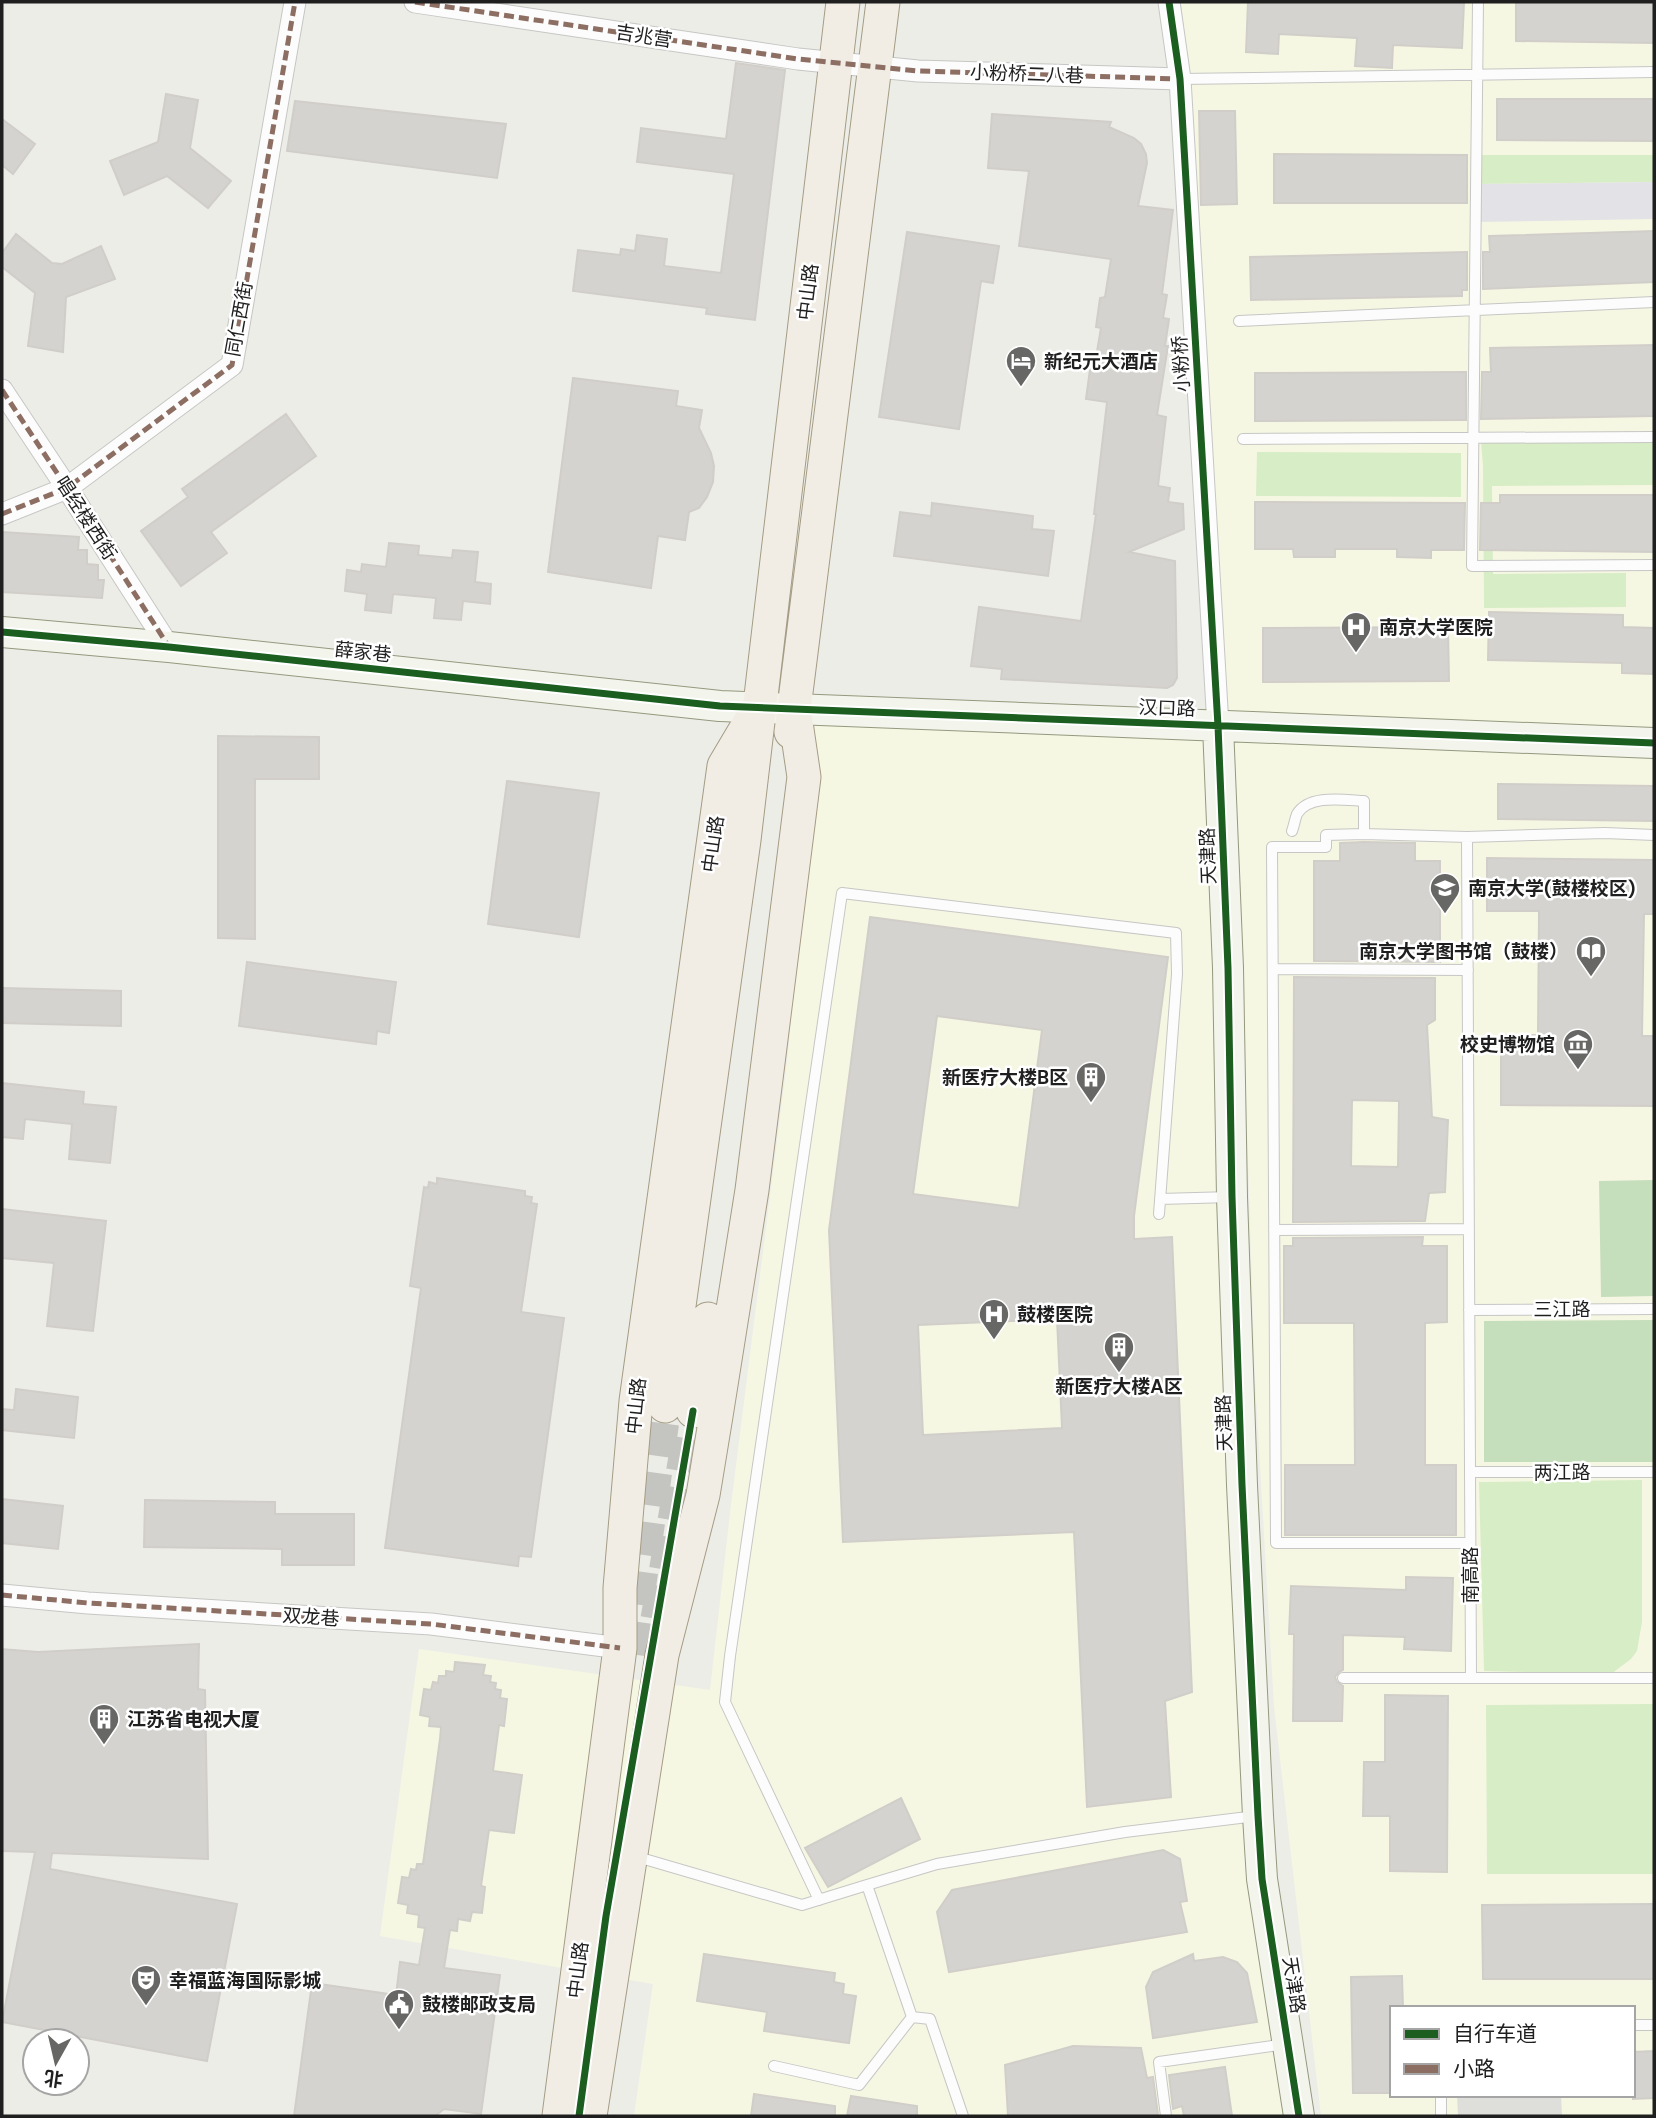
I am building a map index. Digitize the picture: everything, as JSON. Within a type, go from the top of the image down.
[{"type":"main road","points":[[835,62],[843,2]]},
{"type":"main road","points":[[590,2116],[662,1655],[703,1495],[752,1190],[804,777],[794,709],[883,2]]},
{"type":"main road","name":"中山路","points":[[759,708],[679,1409],[751,1052],[794,709]]},
{"type":"street","name":"同仁西街","points":[[2,514],[67,488],[232,365],[295,2]]},
{"type":"street","name":"吉兆营","points":[[415,2],[784,57],[835,62],[875,53]]},
{"type":"street","name":"小粉桥","points":[[1169,2],[1180,79],[1218,726]]},
{"type":"street","name":"小粉桥二八巷","points":[[875,53],[918,71],[1180,79]]},
{"type":"street","name":"唱经楼西街","points":[[2,390],[169,647]]},
{"type":"street","name":"薛家巷","points":[[2,632],[169,647],[720,706]]},
{"type":"street","name":"汉口路","points":[[720,706],[1654,743]]},
{"type":"street","name":"天津路","points":[[1218,726],[1228,968],[1232,1197],[1242,1485],[1258,1816],[1262,1879],[1299,2116]]},
{"type":"street","name":"双龙巷","points":[[2,1595],[88,1603],[431,1624],[620,1647]]},
{"type":"lane","points":[[1478,2],[1472,566],[1654,565]]},
{"type":"lane","points":[[559,2116],[620,1647],[620,1588],[636,1401],[724,766],[759,708],[835,62]]},
{"type":"lane","points":[[1180,79],[1654,72]]},
{"type":"lane","points":[[1239,321],[1654,302]]},
{"type":"lane","points":[[1242,439],[1654,437]]},
{"type":"lane","points":[[1292,831],[1298,813],[1312,802],[1364,801],[1364,834]]},
{"type":"lane","points":[[1470,1543],[1276,1544],[1272,847],[1325,847],[1326,835],[1654,835]]},
{"type":"lane","name":"南高路","points":[[1467,837],[1471,1678]]},
{"type":"lane","points":[[819,1900],[725,1702],[842,893],[1176,933],[1177,974],[1159,1214]]},
{"type":"lane","points":[[1273,969],[1468,970]]},
{"type":"lane","points":[[1160,1199],[1232,1197]]},
{"type":"lane","points":[[1274,1230],[1469,1229]]},
{"type":"lane","name":"三江路","points":[[1469,1310],[1654,1309]]},
{"type":"lane","name":"两江路","points":[[1470,1472],[1654,1472]]},
{"type":"lane","points":[[1343,1678],[1654,1678]]},
{"type":"lane","points":[[629,1855],[802,1905],[937,1864],[1125,1832],[1258,1816]]},
{"type":"lane","points":[[867,1885],[912,2017]]},
{"type":"lane","points":[[774,2066],[859,2085],[912,2017]]},
{"type":"lane","points":[[912,2017],[930,2019],[963,2116]]},
{"type":"lane","points":[[1635,2025],[1654,2025]]},
{"type":"lane","points":[[1166,2116],[1159,2062],[1287,2043]]},
{"type":"lane","points":[[1441,2097],[1441,2116]]},
{"type":"shaded area","name":"南京大学(鼓楼校区)","points":[[1181,2],[1654,2],[1654,2116],[1321,2116],[1274,1706],[1255,1379],[1245,1067],[1225,763],[1190,80]]},
{"type":"shaded area","points":[[1654,182],[1654,219],[1476,222],[1476,184]]},
{"type":"shaded area","name":"鼓楼医院","points":[[815,720],[1213,732],[1258,1816],[1299,2116],[634,2116],[653,1984],[380,1936],[419,1649],[710,1690],[788,1054]]},
{"type":"shaded area","points":[[1457,2097],[1561,2097],[1562,2116],[1458,2116]]},
{"type":"green space","points":[[1477,155],[1654,155],[1654,182],[1476,184]]},
{"type":"green space","points":[[1481,442],[1654,443],[1654,485],[1492,486],[1493,574],[1626,573],[1626,607],[1484,608]]},
{"type":"green space","points":[[1257,452],[1461,453],[1461,497],[1256,496]]},
{"type":"green space","points":[[1654,1180],[1654,1296],[1601,1297],[1599,1181]]},
{"type":"green space","points":[[1654,1320],[1654,1462],[1484,1462],[1484,1321]]},
{"type":"green space","points":[[1642,1480],[1642,1622],[1637,1651],[1631,1659],[1611,1674],[1484,1671],[1479,1482]]},
{"type":"green space","points":[[1654,1704],[1654,1874],[1487,1874],[1486,1705]]},
{"type":"building","points":[[1248,2],[1464,2],[1462,48],[1393,45],[1392,68],[1355,66],[1357,38],[1279,34],[1278,54],[1246,52]]},
{"type":"building","points":[[1516,2],[1654,2],[1654,43],[1516,41]]},
{"type":"building","points":[[736,63],[785,70],[755,320],[706,314],[707,308],[573,291],[578,250],[620,255],[621,249],[635,251],[637,235],[667,239],[664,266],[721,273],[734,174],[637,162],[641,128],[726,139]]},
{"type":"building","points":[[166,94],[198,100],[190,148],[231,181],[208,208],[167,176],[124,195],[110,161],[158,142]]},
{"type":"building","points":[[1497,99],[1654,99],[1654,141],[1497,140]]},
{"type":"building","points":[[295,101],[506,124],[497,178],[287,151]]},
{"type":"building","points":[[1199,111],[1235,111],[1237,204],[1201,205]]},
{"type":"building","points":[[992,114],[1111,122],[1109,127],[1134,138],[1146,154],[1147,163],[1138,206],[1173,210],[1162,294],[1167,295],[1163,318],[1169,319],[1165,346],[1168,346],[1157,415],[1166,417],[1158,486],[1170,488],[1168,502],[1183,504],[1184,529],[1129,552],[1175,561],[1177,678],[1173,685],[1167,688],[1001,679],[1002,669],[971,666],[979,607],[1081,621],[1096,514],[1107,402],[1086,399],[1091,362],[1095,363],[1101,328],[1096,327],[1100,298],[1105,297],[1111,259],[1019,246],[1029,171],[988,168]]},
{"type":"building","points":[[2,119],[35,144],[13,174],[2,165]]},
{"type":"building","points":[[1274,154],[1467,155],[1467,203],[1274,203]]},
{"type":"building","points":[[1654,231],[1654,282],[1483,289],[1483,252],[1490,252],[1489,236]]},
{"type":"building","points":[[907,232],[999,246],[993,283],[981,281],[959,429],[879,417]]},
{"type":"building","points":[[16,234],[52,263],[62,264],[101,246],[115,279],[66,297],[63,352],[28,346],[35,293],[2,267],[2,253]]},
{"type":"building","points":[[1467,252],[1467,290],[1462,290],[1462,296],[1251,300],[1250,257]]},
{"type":"building","points":[[1654,345],[1654,416],[1481,419],[1482,372],[1491,372],[1490,348]]},
{"type":"building","points":[[1466,372],[1466,420],[1255,421],[1255,373]]},
{"type":"building","points":[[573,378],[678,391],[676,406],[702,410],[699,428],[711,453],[713,482],[699,508],[689,512],[685,540],[658,536],[651,588],[548,572]]},
{"type":"building","points":[[286,414],[316,456],[211,532],[227,553],[181,586],[141,531],[188,497],[182,489]]},
{"type":"building","points":[[1500,495],[1654,495],[1654,552],[1480,550],[1481,503],[1500,503]]},
{"type":"building","points":[[1255,502],[1465,503],[1464,550],[1431,550],[1431,558],[1397,557],[1397,549],[1335,549],[1335,557],[1294,557],[1293,549],[1255,549]]},
{"type":"building","points":[[932,503],[1033,516],[1032,529],[1054,531],[1048,576],[894,556],[900,512],[931,516]]},
{"type":"building","points":[[2,532],[79,537],[78,550],[87,550],[87,564],[98,565],[98,580],[104,580],[102,598],[2,592]]},
{"type":"building","points":[[389,543],[419,546],[418,555],[452,558],[453,550],[478,552],[475,582],[491,584],[490,604],[463,601],[461,620],[434,618],[436,598],[393,594],[391,613],[365,610],[367,594],[345,591],[347,570],[361,572],[362,564],[386,567]]},
{"type":"building","points":[[1489,612],[1623,615],[1623,627],[1654,628],[1654,674],[1622,673],[1622,663],[1488,660]]},
{"type":"building","name":"南京大学医院","points":[[1448,627],[1449,681],[1263,682],[1263,628]]},
{"type":"building","points":[[218,736],[319,737],[319,779],[255,779],[255,939],[218,938]]},
{"type":"building","points":[[507,781],[599,793],[579,937],[488,924]]},
{"type":"building","points":[[1498,784],[1654,786],[1654,821],[1498,819]]},
{"type":"building","points":[[1340,843],[1415,843],[1415,861],[1440,861],[1440,962],[1314,961],[1314,861],[1340,861]]},
{"type":"building","points":[[1487,858],[1654,860],[1654,914],[1644,914],[1642,1036],[1654,1036],[1654,1106],[1501,1105],[1501,1035],[1538,1035],[1539,911],[1487,911]]},
{"type":"building","points":[[870,917],[1168,957],[1134,1216],[1134,1239],[1172,1237],[1192,1692],[1165,1701],[1171,1797],[1087,1807],[1074,1532],[843,1542],[829,1230]],"holes":[[[937,1016],[1042,1030],[1019,1208],[913,1194]],[[1057,1319],[1062,1428],[923,1435],[918,1325]]]},
{"type":"building","points":[[247,962],[396,982],[389,1033],[377,1031],[376,1044],[239,1026]]},
{"type":"building","points":[[1294,977],[1435,978],[1435,1020],[1427,1025],[1432,1117],[1448,1120],[1445,1192],[1429,1193],[1425,1221],[1293,1222]],"holes":[[[1352,1100],[1399,1101],[1398,1167],[1351,1166]]]},
{"type":"building","points":[[2,988],[121,991],[121,1026],[2,1023]]},
{"type":"building","points":[[2,1083],[84,1092],[83,1104],[116,1107],[110,1163],[69,1159],[72,1124],[25,1119],[23,1139],[2,1137]]},
{"type":"building","points":[[437,1178],[525,1191],[525,1196],[532,1197],[531,1203],[537,1204],[521,1312],[564,1318],[531,1557],[519,1556],[518,1566],[385,1548],[421,1288],[410,1286],[424,1187],[428,1188],[429,1182],[437,1184]]},
{"type":"building","points":[[2,1209],[106,1221],[93,1331],[47,1326],[54,1263],[2,1258]]},
{"type":"building","points":[[1423,1237],[1422,1246],[1447,1246],[1447,1322],[1425,1323],[1425,1465],[1456,1465],[1456,1535],[1285,1535],[1285,1465],[1355,1465],[1354,1323],[1284,1323],[1284,1246],[1293,1246],[1293,1238]]},
{"type":"building","points":[[16,1389],[78,1397],[74,1438],[2,1430],[2,1409],[14,1410]]},
{"type":"building","points":[[2,1499],[63,1506],[58,1549],[2,1543]]},
{"type":"building","points":[[145,1500],[275,1502],[275,1514],[354,1514],[354,1565],[282,1565],[282,1549],[144,1547]]},
{"type":"building","points":[[1406,1577],[1453,1578],[1451,1651],[1404,1649],[1405,1637],[1343,1635],[1343,1670],[1335,1677],[1343,1686],[1342,1721],[1293,1721],[1294,1634],[1289,1634],[1291,1586],[1406,1590]]},
{"type":"building","points":[[199,1644],[198,1689],[205,1690],[208,1859],[52,1853],[50,1869],[237,1904],[207,2061],[91,2039],[91,2027],[28,2027],[2,2022],[35,1852],[2,1851],[2,1649],[38,1652]]},
{"type":"building","points":[[455,1662],[485,1665],[483,1675],[491,1676],[490,1682],[496,1683],[495,1689],[501,1690],[500,1698],[507,1699],[504,1726],[499,1725],[493,1771],[522,1775],[514,1833],[489,1830],[481,1886],[485,1887],[482,1913],[472,1912],[470,1921],[458,1919],[457,1931],[450,1930],[444,1968],[500,1975],[481,2114],[444,2109],[435,2116],[294,2116],[312,1983],[396,1995],[400,1962],[419,1965],[425,1928],[418,1927],[419,1915],[407,1913],[408,1905],[398,1903],[402,1877],[409,1878],[411,1869],[416,1870],[417,1864],[423,1864],[440,1739],[441,1727],[429,1726],[430,1717],[420,1715],[424,1689],[431,1690],[433,1682],[438,1683],[439,1676],[446,1676],[446,1671],[454,1672]]},
{"type":"building","points":[[1385,1695],[1448,1696],[1447,1872],[1390,1871],[1390,1816],[1363,1816],[1364,1762],[1385,1762]]},
{"type":"building","points":[[901,1798],[920,1839],[828,1887],[805,1848]]},
{"type":"building","points":[[1163,1850],[1180,1859],[1187,1901],[1180,1902],[1187,1932],[949,1972],[937,1912],[952,1890]]},
{"type":"building","points":[[1654,1904],[1654,1979],[1483,1979],[1482,1905]]},
{"type":"building","points":[[704,1954],[835,1973],[834,1982],[844,1984],[843,1994],[856,1996],[849,2043],[764,2031],[767,2012],[697,2001]]},
{"type":"building","points":[[1193,1954],[1194,1961],[1223,1957],[1237,1962],[1247,1973],[1257,2022],[1153,2038],[1146,1987],[1153,1972]]},
{"type":"building","points":[[1402,1976],[1403,2006],[1390,2006],[1390,2093],[1353,2093],[1351,1977]]},
{"type":"building","points":[[1073,2046],[1141,2048],[1147,2078],[1153,2077],[1158,2115],[1008,2116],[1005,2065]]},
{"type":"building","points":[[1654,2051],[1654,2098],[1633,2099],[1635,2052]]},
{"type":"building","points":[[1225,2067],[1232,2116],[1184,2116],[1182,2106],[1173,2109],[1169,2075]]},
{"type":"building","points":[[754,2094],[835,2106],[835,2116],[751,2116]]},
{"type":"building","points":[[851,2096],[917,2106],[917,2116],[847,2116]]},
{"type":"tunnel","points":[[630,1654],[665,1406]]},
{"type":"tunnel","points":[[657,1619],[693,1411]]},
{"type":"marked path","points":[[2,514],[67,488],[232,365],[295,2]]},
{"type":"marked path","points":[[415,2],[798,59],[918,71],[1180,79]]},
{"type":"marked path","points":[[2,390],[169,647]]},
{"type":"marked path","points":[[2,1595],[88,1603],[431,1624],[620,1648]]},
{"type":"cycle path","points":[[1169,2],[1180,79],[1218,726],[1228,968],[1232,1197],[1242,1485],[1258,1816],[1262,1879],[1299,2116]]},
{"type":"cycle path","points":[[2,632],[169,647],[720,706],[1654,743]]},
{"type":"cycle path","points":[[579,2116],[606,1916],[693,1411]]},
{"type":"place","name":"新纪元大酒店","points":[[1021,388]]},
{"type":"place","name":"南京大学医院","points":[[1356,654]]},
{"type":"place","name":"南京大学(鼓楼校区)","points":[[1445,915]]},
{"type":"place","name":"南京大学图书馆（鼓楼）","points":[[1591,978]]},
{"type":"place","name":"校史博物馆","points":[[1578,1071]]},
{"type":"place","name":"新医疗大楼B区","points":[[1091,1104]]},
{"type":"place","name":"鼓楼医院","points":[[994,1341]]},
{"type":"place","name":"新医疗大楼A区","points":[[1119,1374]]},
{"type":"place","name":"江苏省电视大厦","points":[[104,1746]]},
{"type":"place","name":"幸福蓝海国际影城","points":[[146,2007]]},
{"type":"place","name":"鼓楼邮政支局","points":[[399,2031]]}]
